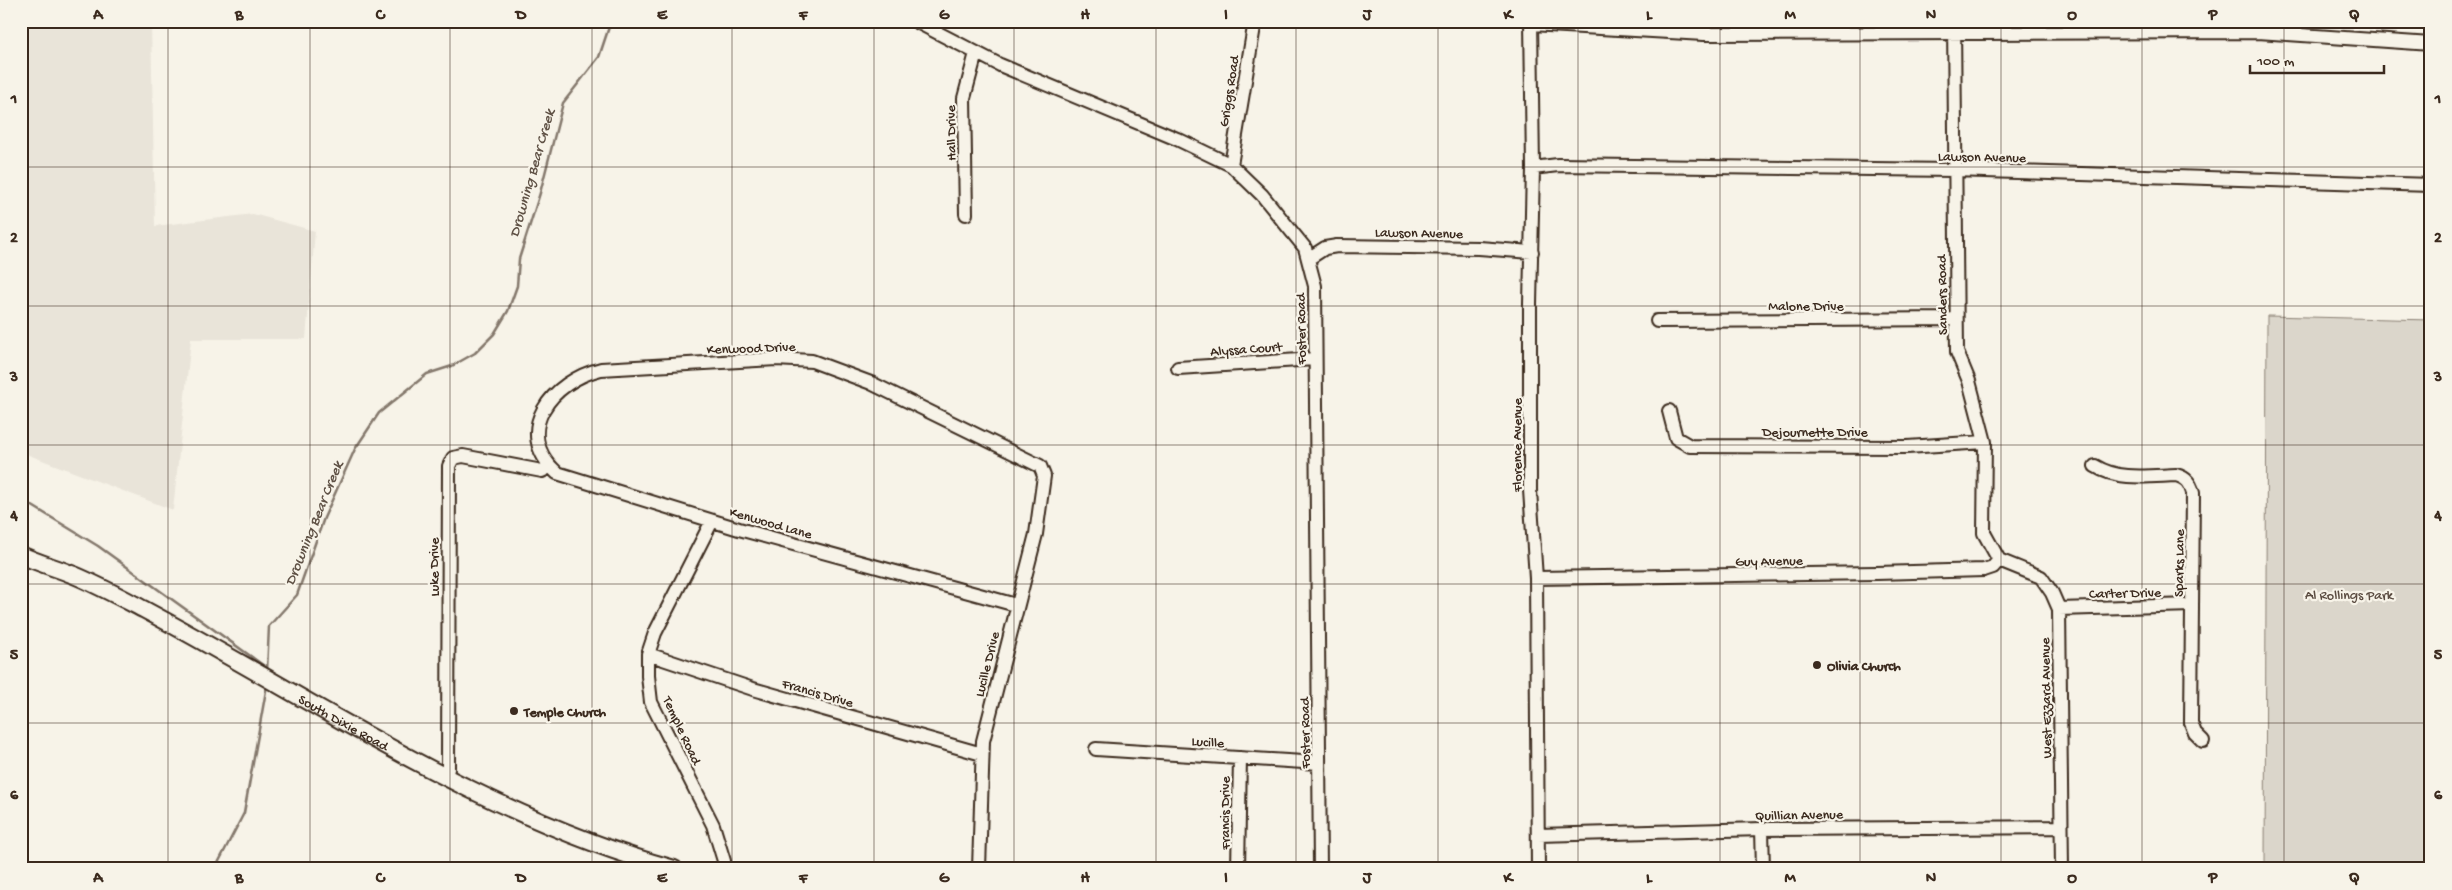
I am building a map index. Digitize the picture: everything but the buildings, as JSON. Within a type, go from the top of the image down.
[{"type":"main road","name":"South Dixie Road","points":[[21,555],[75,576],[145,610],[365,735],[507,808],[602,847],[674,869]]},
{"type":"street","name":"Foster Road","points":[[915,21],[976,53],[1231,165],[1262,196],[1305,248],[1315,286],[1320,869]]},
{"type":"street","name":"Griggs Road","points":[[1231,165],[1255,21]]},
{"type":"street","points":[[1531,23],[1704,34],[1954,27],[2258,32],[2431,44]]},
{"type":"street","name":"Florence Avenue","points":[[1531,23],[1533,168],[1530,490],[1536,578],[1538,869]]},
{"type":"street","name":"Sanders Road","points":[[1954,27],[1957,352],[1969,382],[1984,442],[1984,533],[1999,560]]},
{"type":"street","name":"Hall Drive","points":[[966,214],[964,98],[976,53]]},
{"type":"street","name":"Lawson Avenue","points":[[1533,168],[1568,165],[1954,170],[2431,185]]},
{"type":"street","name":"Lawson Avenue","points":[[1308,259],[1326,248],[1337,246],[1479,248],[1532,252]]},
{"type":"street","name":"Malone Drive","points":[[1657,321],[1956,319]]},
{"type":"street","name":"Alyssa Court","points":[[1178,368],[1315,359]]},
{"type":"street","name":"Kenwood Drive","points":[[550,467],[542,457],[538,442],[538,429],[544,408],[558,390],[584,373],[633,367],[776,360],[812,361],[871,383],[1009,449],[1038,464],[1043,469]]},
{"type":"street","name":"Dejournette Drive","points":[[1669,411],[1676,438],[1690,446],[1907,447],[1984,442]]},
{"type":"street","name":"Luke Drive","points":[[445,777],[448,769],[449,466],[453,458],[463,456],[542,471],[550,467]]},
{"type":"street","name":"Sparks Lane","points":[[2095,466],[2105,472],[2121,476],[2176,475],[2185,477],[2191,484],[2193,493],[2192,723],[2195,733],[2203,741]]},
{"type":"street","name":"Kenwood Lane","points":[[550,467],[557,473],[712,521],[1016,605]]},
{"type":"street","name":"Lucille Drive","points":[[979,869],[983,741],[1016,605],[1036,534],[1042,501],[1043,469]]},
{"type":"street","name":"Temple Road","points":[[712,521],[655,633],[648,654],[651,702],[713,825],[724,861],[723,869]]},
{"type":"street","name":"Guy Avenue","points":[[1536,578],[1984,570],[1993,567],[1999,560]]},
{"type":"street","name":"West Ezzard Avenue","points":[[1999,560],[2041,577],[2052,593],[2059,609],[2062,869]]},
{"type":"street","name":"Carter Drive","points":[[2059,609],[2192,605]]},
{"type":"street","name":"Francis Drive","points":[[648,654],[753,690],[982,754]]},
{"type":"street","name":"Lucille","points":[[1096,749],[1319,763]]},
{"type":"street","name":"Francis Drive","points":[[1238,869],[1240,758]]},
{"type":"street","name":"Quillian Avenue","points":[[1538,835],[1762,829],[2061,827]]},
{"type":"street","points":[[1762,829],[1763,869]]},
{"type":"shaded area","points":[[21,21],[151,21],[155,226],[253,214],[315,231],[306,339],[191,339],[173,510],[21,452]]},
{"type":"green space","name":"Al Rollings Park","points":[[2267,316],[2431,320],[2431,869],[2265,869]]},
{"type":"waterway","name":"Drowning Bear Creek","points":[[267,672],[269,626],[297,595],[324,518],[355,449],[379,413],[427,374],[452,366],[475,353],[494,334],[508,311],[517,286],[519,259],[540,193],[563,103],[599,57],[611,21]]},
{"type":"waterway","points":[[21,499],[98,546],[267,668]]},
{"type":"waterway","name":"Drowning Bear Creek","points":[[215,869],[244,813],[267,685]]},
{"type":"place","name":"Olivia Church","points":[[1817,665]]},
{"type":"place","name":"Temple Church","points":[[514,711]]}]
